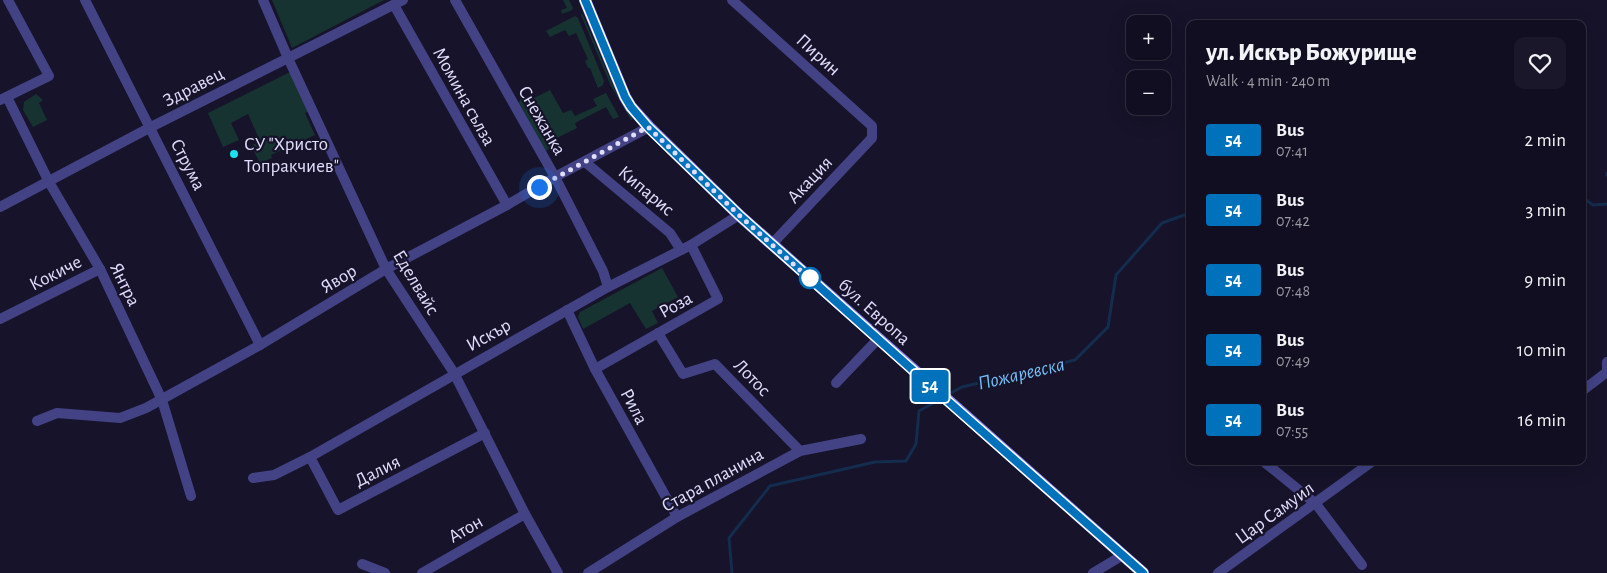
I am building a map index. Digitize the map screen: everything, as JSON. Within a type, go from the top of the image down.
[{"type":"street","points":[[3,99],[49,76],[8,0]]},
{"type":"street","name":"Струма","points":[[85,0],[260,345]]},
{"type":"street","name":"Еделвайс","points":[[264,0],[288,58],[386,268],[454,373],[525,514],[558,573]]},
{"type":"street","name":"Снежанка","points":[[455,0],[555,177],[603,271],[608,287]]},
{"type":"street","name":"бул. Европа","points":[[585,0],[625,97],[648,127],[739,215],[1143,573]]},
{"type":"street","name":"Пирин","points":[[732,0],[872,126],[872,138]]},
{"type":"street","name":"Здравец","points":[[0,207],[151,127],[398,2]]},
{"type":"street","name":"Момина сълза","points":[[398,2],[507,206]]},
{"type":"street","name":"Янтра","points":[[3,99],[100,269],[162,400],[191,496]]},
{"type":"street","name":"Явор","points":[[37,421],[57,413],[120,418],[162,400],[260,345],[386,268],[507,206],[555,177],[648,127]]},
{"type":"street","name":"Акация","points":[[772,244],[872,138]]},
{"type":"street","name":"Кипарис","points":[[585,162],[670,234],[681,250]]},
{"type":"street","name":"Искър","points":[[253,478],[274,475],[310,457],[454,373],[608,287],[691,245],[739,215]]},
{"type":"street","name":"Роза","points":[[595,368],[718,300],[691,245]]},
{"type":"street","name":"Кокиче","points":[[0,319],[100,269]]},
{"type":"street","name":"Рила","points":[[567,310],[595,368],[677,516]]},
{"type":"street","name":"Лотос","points":[[658,333],[683,374],[715,364],[800,451]]},
{"type":"street","points":[[836,383],[878,339]]},
{"type":"street","points":[[1586,388],[1606,372],[1607,362]]},
{"type":"street","name":"Далия","points":[[310,457],[338,510],[485,433]]},
{"type":"street","name":"Стара планина","points":[[588,573],[677,516],[800,451],[861,439]]},
{"type":"street","points":[[1268,465],[1316,504],[1362,565]]},
{"type":"street","name":"Цар Самуил","points":[[1218,573],[1368,465]]},
{"type":"street","name":"Атон","points":[[422,573],[525,514]]},
{"type":"street","points":[[1093,573],[1123,555]]},
{"type":"street","points":[[362,564],[385,573]]},
{"type":"green space","points":[[272,0],[384,0],[292,48]]},
{"type":"green space","points":[[563,0],[569,0],[573,8],[562,14],[561,10],[567,8]]},
{"type":"green space","points":[[582,13],[619,99],[633,119],[631,120],[610,84],[581,15]]},
{"type":"green space","points":[[575,16],[578,18],[604,81],[603,85],[598,88],[585,61],[588,59],[576,33],[569,36],[565,30],[550,37],[546,31]]},
{"type":"green space","points":[[290,72],[309,111],[305,113],[315,135],[271,155],[272,158],[260,163],[251,146],[260,141],[248,114],[231,123],[239,140],[223,147],[208,113]]},
{"type":"green space","points":[[550,90],[563,113],[571,110],[575,116],[597,106],[593,99],[606,93],[619,117],[613,119],[606,107],[575,123],[577,128],[547,143],[550,149],[545,151],[519,103],[521,98],[524,103]]},
{"type":"green space","points":[[36,94],[43,100],[39,103],[47,120],[33,127],[23,110],[24,102]]},
{"type":"green space","points":[[662,268],[678,297],[652,311],[658,323],[646,329],[630,303],[583,329],[578,317],[580,312]]},
{"type":"waterway","name":"Пожаревска","points":[[1586,200],[1593,205],[1607,204]]},
{"type":"waterway","name":"Пожаревска","points":[[947,395],[962,387],[1075,360],[1108,327],[1116,275],[1162,223],[1186,214]]},
{"type":"waterway","name":"Пожаревска","points":[[732,573],[729,538],[770,486],[875,462],[906,461],[916,444],[919,411],[942,398]]},
{"type":"bus line","name":"54","points":[[585,0],[625,97],[648,127],[739,215],[1143,573]]},
{"type":"place","name":"СУ \"Христо Топракчиев\"","points":[[234,154]]},
{"type":"route","points":[[539,187],[648,127],[739,215],[811,280],[810,278]]}]
